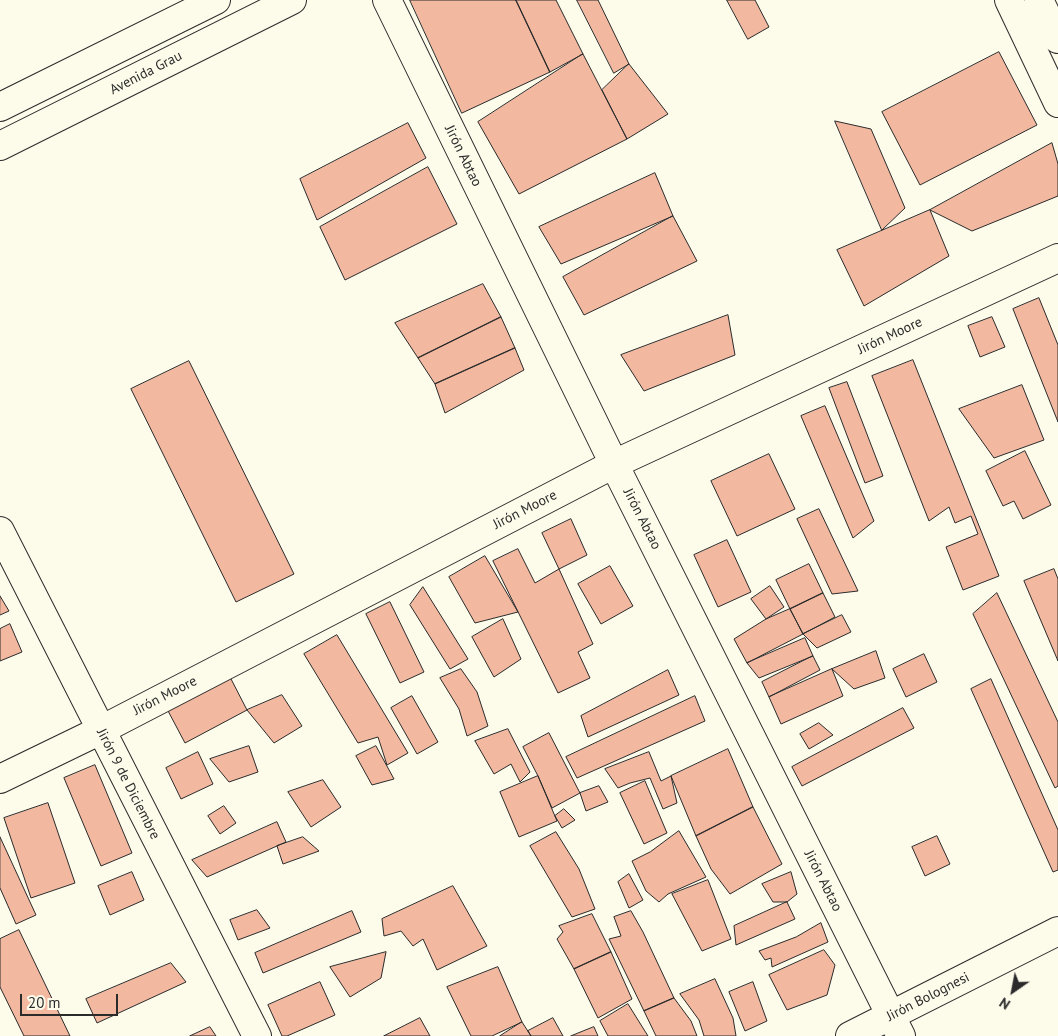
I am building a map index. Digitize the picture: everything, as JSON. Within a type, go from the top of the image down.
[{"type":"street","points":[[0,107],[216,0]]},
{"type":"street","name":"Avenida Grau","points":[[0,146],[292,0]]},
{"type":"street","name":"Jirón Abtao","points":[[387,0],[614,464],[896,1026]]},
{"type":"street","points":[[1009,0],[1058,102]]},
{"type":"street","points":[[1039,0],[1058,39]]},
{"type":"street","name":"Jirón Moore","points":[[0,779],[101,730],[614,464],[1058,258]]},
{"type":"street","name":"Jirón 9 de Diciembre","points":[[0,531],[257,1036]]},
{"type":"street","name":"Jirón Bolognesi","points":[[850,1036],[896,1026],[1058,931]]},
{"type":"building","points":[[410,0],[516,0],[550,72],[462,113]]},
{"type":"building","points":[[516,0],[556,0],[583,54],[550,72]]},
{"type":"building","points":[[577,0],[598,0],[629,64],[614,73]]},
{"type":"building","points":[[727,0],[755,0],[769,27],[748,39]]},
{"type":"building","points":[[999,52],[1037,125],[920,185],[882,112]]},
{"type":"building","points":[[583,54],[627,139],[519,194],[478,122]]},
{"type":"building","points":[[629,64],[668,114],[627,139],[602,90]]},
{"type":"building","points":[[835,121],[871,129],[905,208],[882,230]]},
{"type":"building","points":[[408,123],[426,158],[317,220],[300,179]]},
{"type":"building","points":[[1052,143],[1058,164],[1058,196],[972,231],[930,210]]},
{"type":"building","points":[[428,167],[457,224],[345,280],[320,227]]},
{"type":"building","points":[[655,173],[673,216],[561,264],[539,227]]},
{"type":"building","points":[[930,210],[949,256],[864,306],[837,250]]},
{"type":"building","points":[[673,216],[697,261],[584,315],[563,277]]},
{"type":"building","points":[[483,284],[501,317],[418,358],[395,323]]},
{"type":"building","points":[[1039,298],[1058,345],[1058,422],[1013,309]]},
{"type":"building","points":[[728,315],[735,355],[644,391],[621,355]]},
{"type":"building","points":[[501,317],[515,348],[435,384],[418,358]]},
{"type":"building","points":[[992,317],[1005,347],[980,357],[968,326]]},
{"type":"building","points":[[515,348],[524,370],[445,413],[435,384]]},
{"type":"building","points":[[913,360],[999,576],[963,590],[946,547],[978,534],[971,516],[955,523],[949,507],[929,521],[872,376]]},
{"type":"building","points":[[189,361],[294,574],[236,602],[131,389]]},
{"type":"building","points":[[847,382],[883,476],[865,483],[829,388]]},
{"type":"building","points":[[1022,385],[1044,440],[994,458],[959,409]]},
{"type":"building","points":[[825,406],[874,521],[853,538],[801,416]]},
{"type":"building","points":[[1025,451],[1051,505],[1023,519],[1014,501],[1003,506],[986,471]]},
{"type":"building","points":[[769,454],[795,509],[737,536],[711,481]]},
{"type":"building","points":[[819,509],[858,591],[832,594],[797,519]]},
{"type":"building","points":[[571,519],[587,555],[559,569],[542,533]]},
{"type":"building","points":[[727,540],[751,592],[718,607],[694,555]]},
{"type":"building","points":[[518,549],[535,583],[559,569],[593,644],[578,652],[590,678],[558,693],[493,561]]},
{"type":"building","points":[[485,556],[518,612],[475,623],[449,577]]},
{"type":"building","points":[[809,564],[823,593],[790,609],[776,580]]},
{"type":"building","points":[[610,566],[633,606],[601,624],[578,584]]},
{"type":"building","points":[[1054,569],[1058,579],[1058,661],[1024,581]]},
{"type":"building","points":[[770,586],[784,607],[766,619],[751,599]]},
{"type":"building","points":[[423,587],[468,659],[450,669],[410,605]]},
{"type":"building","points":[[823,593],[835,617],[803,634],[790,609]]},
{"type":"building","points":[[997,593],[1058,722],[1058,786],[1055,788],[973,614]]},
{"type":"building","points":[[0,596],[9,611],[0,615]]},
{"type":"building","points":[[390,602],[424,672],[400,683],[366,614]]},
{"type":"building","points":[[790,609],[803,634],[747,663],[734,639],[766,619]]},
{"type":"building","points":[[842,615],[851,632],[817,648],[803,634]]},
{"type":"building","points":[[503,619],[521,659],[494,677],[472,637]]},
{"type":"building","points":[[10,624],[22,652],[0,661],[0,629]]},
{"type":"building","points":[[337,635],[408,753],[387,765],[378,737],[358,743],[304,654]]},
{"type":"building","points":[[805,638],[813,656],[759,678],[747,663]]},
{"type":"building","points":[[876,651],[885,678],[854,689],[832,669]]},
{"type":"building","points":[[924,654],[937,682],[906,697],[893,669]]},
{"type":"building","points":[[813,656],[820,670],[769,697],[762,682]]},
{"type":"building","points":[[461,669],[477,692],[488,726],[467,736],[459,709],[440,678]]},
{"type":"building","points":[[832,669],[843,696],[781,724],[769,697]]},
{"type":"building","points":[[668,670],[679,695],[588,737],[581,716]]},
{"type":"building","points":[[230,677],[247,710],[185,743],[167,709]]},
{"type":"building","points":[[991,679],[1058,830],[1058,870],[1053,872],[971,689]]},
{"type":"building","points":[[282,695],[302,726],[274,743],[247,710]]},
{"type":"building","points":[[412,696],[438,742],[417,754],[391,708]]},
{"type":"building","points":[[695,696],[705,721],[577,778],[566,757]]},
{"type":"building","points":[[903,708],[914,728],[802,786],[792,767]]},
{"type":"building","points":[[819,723],[833,735],[809,749],[800,734]]},
{"type":"building","points":[[508,729],[530,772],[520,782],[511,764],[494,774],[475,741]]},
{"type":"building","points":[[549,733],[580,793],[552,808],[523,747]]},
{"type":"building","points":[[249,746],[258,772],[229,782],[210,759]]},
{"type":"building","points":[[376,746],[394,779],[372,785],[356,756]]},
{"type":"building","points":[[728,749],[753,807],[696,836],[671,776]]},
{"type":"building","points":[[198,752],[213,784],[181,799],[166,768]]},
{"type":"building","points":[[649,752],[661,781],[671,776],[677,803],[663,809],[650,778],[618,788],[605,769]]},
{"type":"building","points":[[95,765],[132,853],[101,866],[64,778]]},
{"type":"building","points":[[538,776],[557,821],[519,837],[500,792]]},
{"type":"building","points":[[323,780],[341,807],[311,827],[288,792]]},
{"type":"building","points":[[645,781],[667,833],[644,844],[620,793]]},
{"type":"building","points":[[599,786],[608,802],[586,811],[580,793]]},
{"type":"building","points":[[48,803],[75,883],[31,898],[4,818]]},
{"type":"building","points":[[224,806],[236,823],[220,834],[208,816]]},
{"type":"building","points":[[753,807],[782,864],[730,894],[711,869],[696,836]]},
{"type":"building","points":[[564,809],[575,820],[562,828],[555,816]]},
{"type":"building","points":[[277,822],[286,842],[207,877],[192,860]]},
{"type":"building","points":[[679,831],[706,877],[668,894],[659,902],[646,891],[632,861],[650,852]]},
{"type":"building","points":[[556,832],[579,869],[595,909],[572,917],[530,846]]},
{"type":"building","points":[[937,836],[950,864],[925,876],[912,847]]},
{"type":"building","points":[[0,837],[36,915],[16,924],[0,888]]},
{"type":"building","points":[[303,837],[319,851],[283,864],[277,846]]},
{"type":"building","points":[[132,872],[144,900],[110,915],[98,886]]},
{"type":"building","points":[[791,872],[797,894],[787,902],[773,902],[762,884]]},
{"type":"building","points":[[629,874],[643,900],[629,908],[618,882]]},
{"type":"building","points":[[708,880],[731,939],[702,951],[672,894]]},
{"type":"building","points":[[453,886],[487,946],[437,970],[423,939],[413,946],[401,931],[384,936],[382,919]]},
{"type":"building","points":[[787,902],[795,919],[736,945],[734,926]]},
{"type":"building","points":[[257,910],[270,928],[238,940],[230,920]]},
{"type":"building","points":[[352,911],[361,932],[263,973],[255,953]]},
{"type":"building","points":[[631,911],[674,998],[644,1011],[609,939],[621,936],[614,917]]},
{"type":"building","points":[[592,914],[611,952],[574,969],[557,939],[563,932],[559,926]]},
{"type":"building","points":[[821,923],[828,942],[772,967],[771,958],[765,960],[759,951],[796,937]]},
{"type":"building","points":[[19,930],[70,1036],[24,1036],[0,987],[0,939]]},
{"type":"building","points":[[824,950],[835,965],[827,995],[787,1010],[769,975]]},
{"type":"building","points":[[386,952],[381,978],[350,997],[330,967]]},
{"type":"building","points":[[611,952],[632,999],[598,1018],[574,969]]},
{"type":"building","points":[[171,963],[186,982],[97,1023],[86,999]]},
{"type":"building","points":[[498,967],[522,1022],[492,1036],[471,1036],[447,987]]},
{"type":"building","points":[[715,979],[733,1018],[736,1036],[704,1036],[699,1020],[680,994]]},
{"type":"building","points":[[320,982],[335,1015],[287,1036],[282,1036],[268,1005]]},
{"type":"building","points":[[753,982],[767,1021],[745,1031],[729,992]]},
{"type":"building","points":[[674,998],[691,1021],[697,1036],[656,1036],[644,1011]]},
{"type":"building","points":[[628,1004],[648,1036],[608,1036],[600,1021]]},
{"type":"building","points":[[420,1018],[430,1036],[384,1036]]},
{"type":"building","points":[[553,1018],[563,1036],[531,1036],[528,1031]]},
{"type":"building","points":[[522,1022],[531,1036],[500,1036]]},
{"type":"building","points":[[210,1027],[216,1036],[190,1036]]},
{"type":"building","points":[[594,1027],[598,1036],[571,1036]]}]
